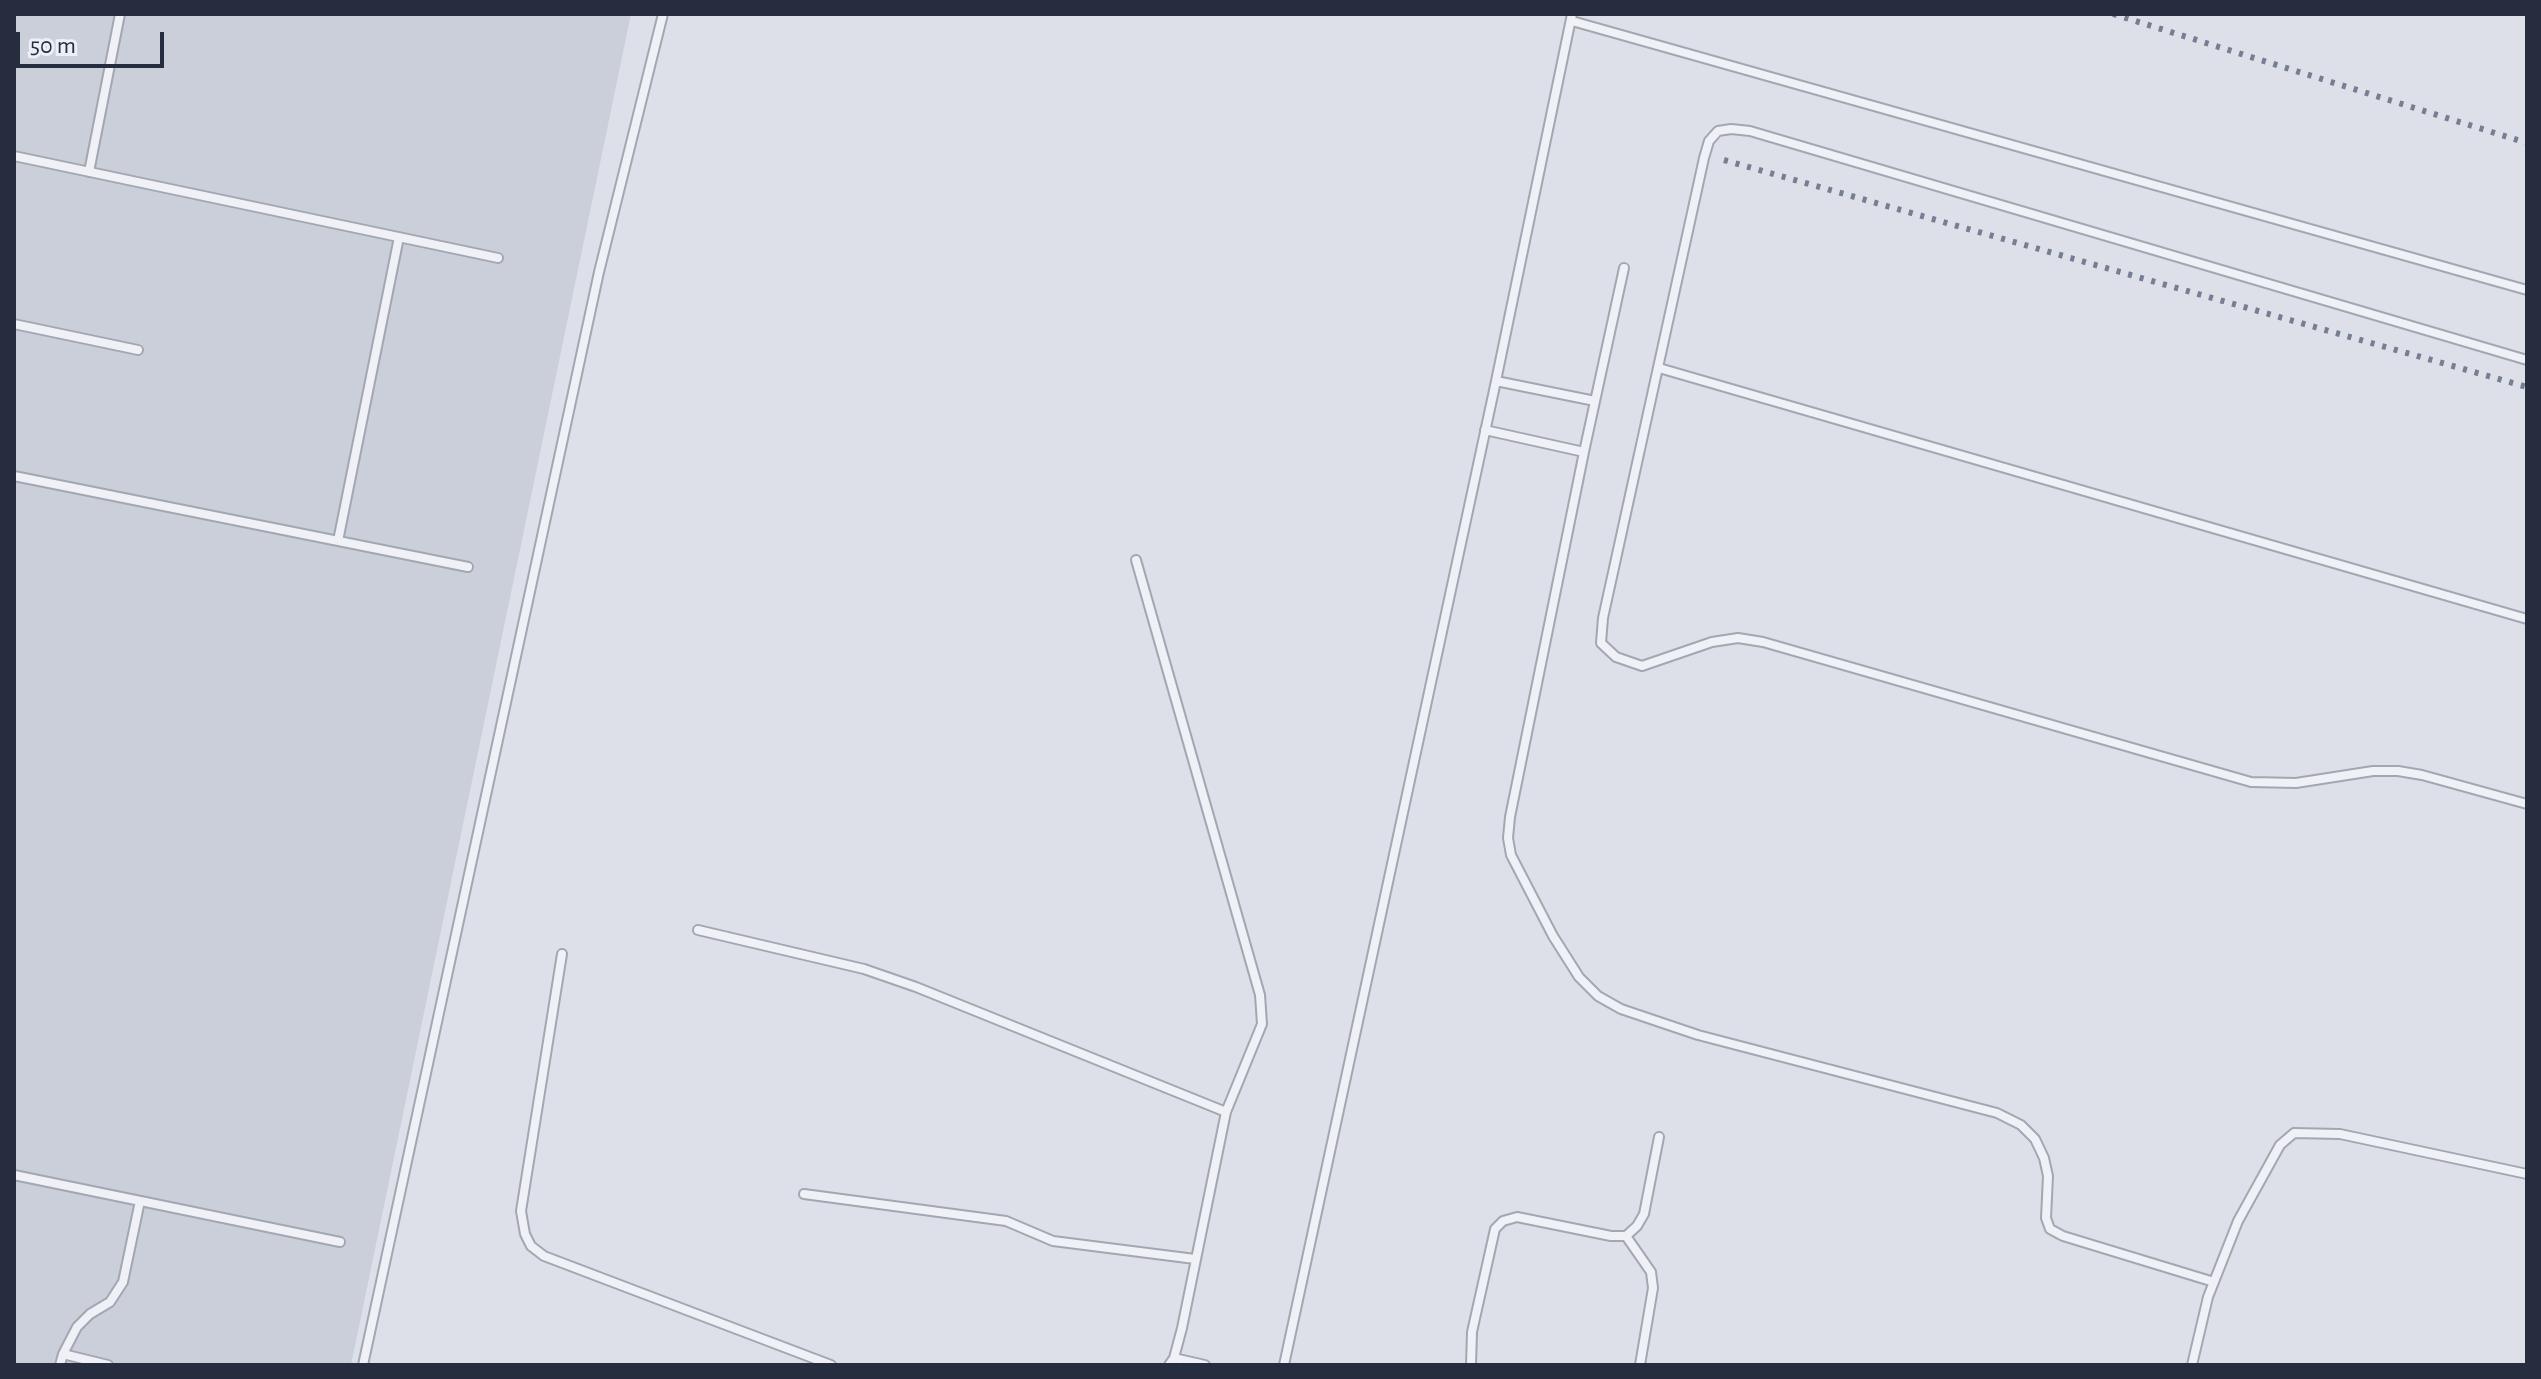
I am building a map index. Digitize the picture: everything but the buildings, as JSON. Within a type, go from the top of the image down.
[{"type":"lane","points":[[89,172],[120,14]]},
{"type":"lane","points":[[363,1365],[599,272],[663,14]]},
{"type":"lane","points":[[1284,1365],[1572,17],[2527,290]]},
{"type":"lane","points":[[2527,360],[1765,136],[1731,129],[1718,131],[1709,141],[1704,158],[1603,618],[1601,643],[1616,657],[1642,666],[1712,642],[1738,638],[1763,642],[2251,782],[2296,783],[2373,771],[2398,771],[2527,804]]},
{"type":"lane","points":[[14,156],[498,258]]},
{"type":"lane","points":[[338,541],[399,237]]},
{"type":"lane","points":[[1624,268],[1510,817],[1508,838],[1511,855],[1524,883],[1579,977],[1598,996],[1621,1009],[1685,1031],[1997,1113],[2021,1125],[2035,1139],[2044,1158],[2048,1176],[2046,1218],[2050,1229],[2063,1236],[2214,1282]]},
{"type":"lane","points":[[14,324],[138,350]]},
{"type":"lane","points":[[1659,368],[2527,619]]},
{"type":"lane","points":[[1496,381],[1595,401]]},
{"type":"lane","points":[[1485,430],[1584,452]]},
{"type":"lane","points":[[14,476],[468,567]]},
{"type":"lane","points":[[1136,560],[1260,995],[1262,1024],[1226,1112],[1172,1362],[1205,1365]]},
{"type":"lane","points":[[698,930],[864,969],[1226,1112]]},
{"type":"lane","points":[[562,954],[521,1211],[525,1234],[531,1246],[544,1256],[831,1365]]},
{"type":"lane","points":[[2192,1365],[2214,1282],[2238,1221],[2280,1145],[2294,1133],[2340,1134],[2527,1174]]},
{"type":"lane","points":[[1471,1365],[1472,1332],[1495,1229],[1503,1221],[1517,1217],[1611,1236],[1626,1236],[1644,1214],[1659,1137]]},
{"type":"lane","points":[[14,1175],[340,1242]]},
{"type":"lane","points":[[804,1194],[1006,1221],[1053,1241],[1195,1259]]},
{"type":"lane","points":[[60,1365],[77,1327],[90,1314],[110,1302],[123,1282],[140,1201]]},
{"type":"lane","points":[[1626,1236],[1651,1272],[1653,1288],[1640,1365]]},
{"type":"lane","points":[[63,1354],[108,1365]]},
{"type":"shaded area","points":[[14,14],[631,14],[351,1365],[14,1365]]},
{"type":"railway","points":[[2113,14],[2527,143]]},
{"type":"railway","points":[[1724,160],[2527,387]]}]
